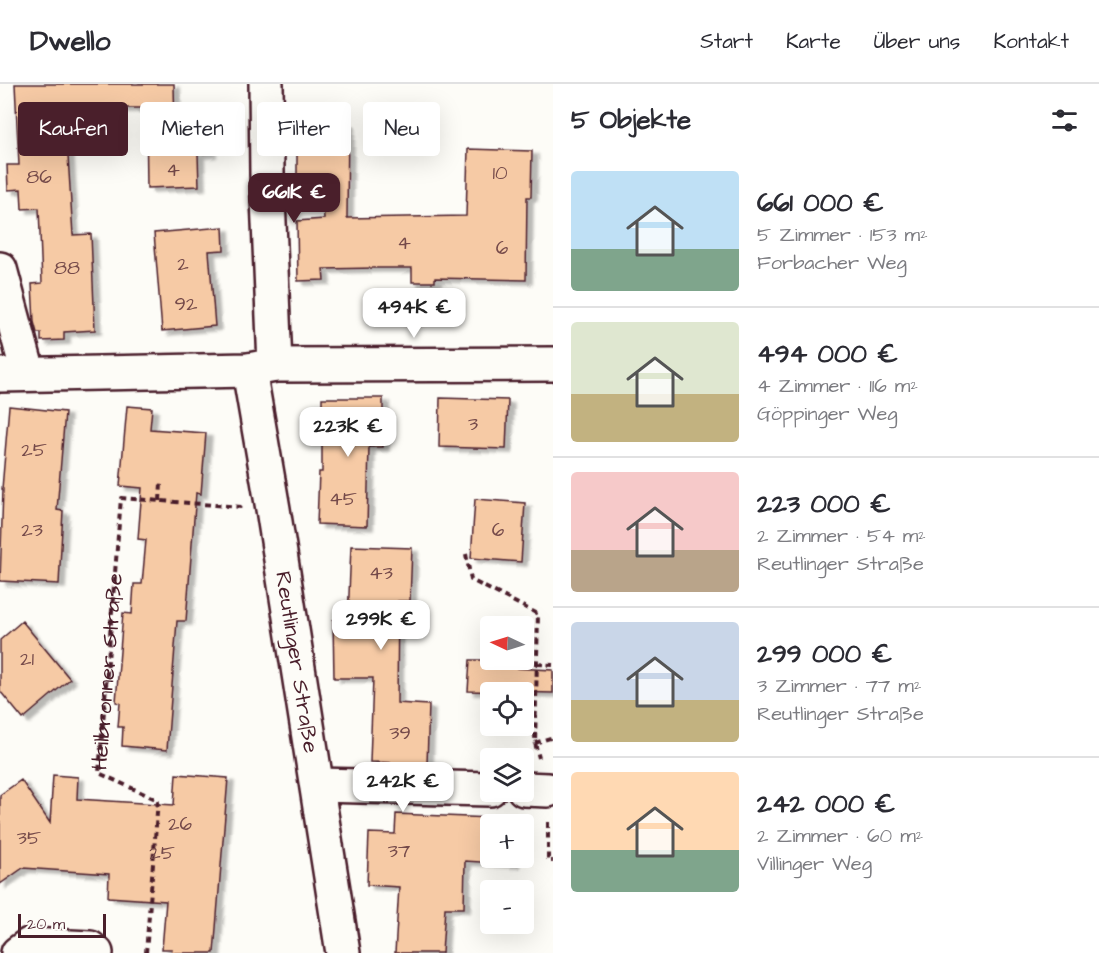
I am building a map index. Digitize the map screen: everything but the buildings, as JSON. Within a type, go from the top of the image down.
[{"type":"street","name":"Reutlinger Straße","points":[[266,84],[267,174],[262,368],[273,509],[343,953]]},
{"type":"street","points":[[0,269],[14,374],[553,364]]},
{"type":"street","points":[[317,785],[480,789]]},
{"type":"street","points":[[18,953],[29,945],[90,948],[96,953]]},
{"type":"path","points":[[161,483],[160,501],[273,509]]},
{"type":"path","name":"Heilbronner Straße","points":[[146,953],[158,800],[99,773],[121,498],[160,501]]},
{"type":"path","points":[[466,554],[471,580],[538,614],[536,790],[548,861],[553,861]]},
{"type":"path","points":[[537,664],[553,664]]},
{"type":"path","points":[[535,743],[553,737]]}]
